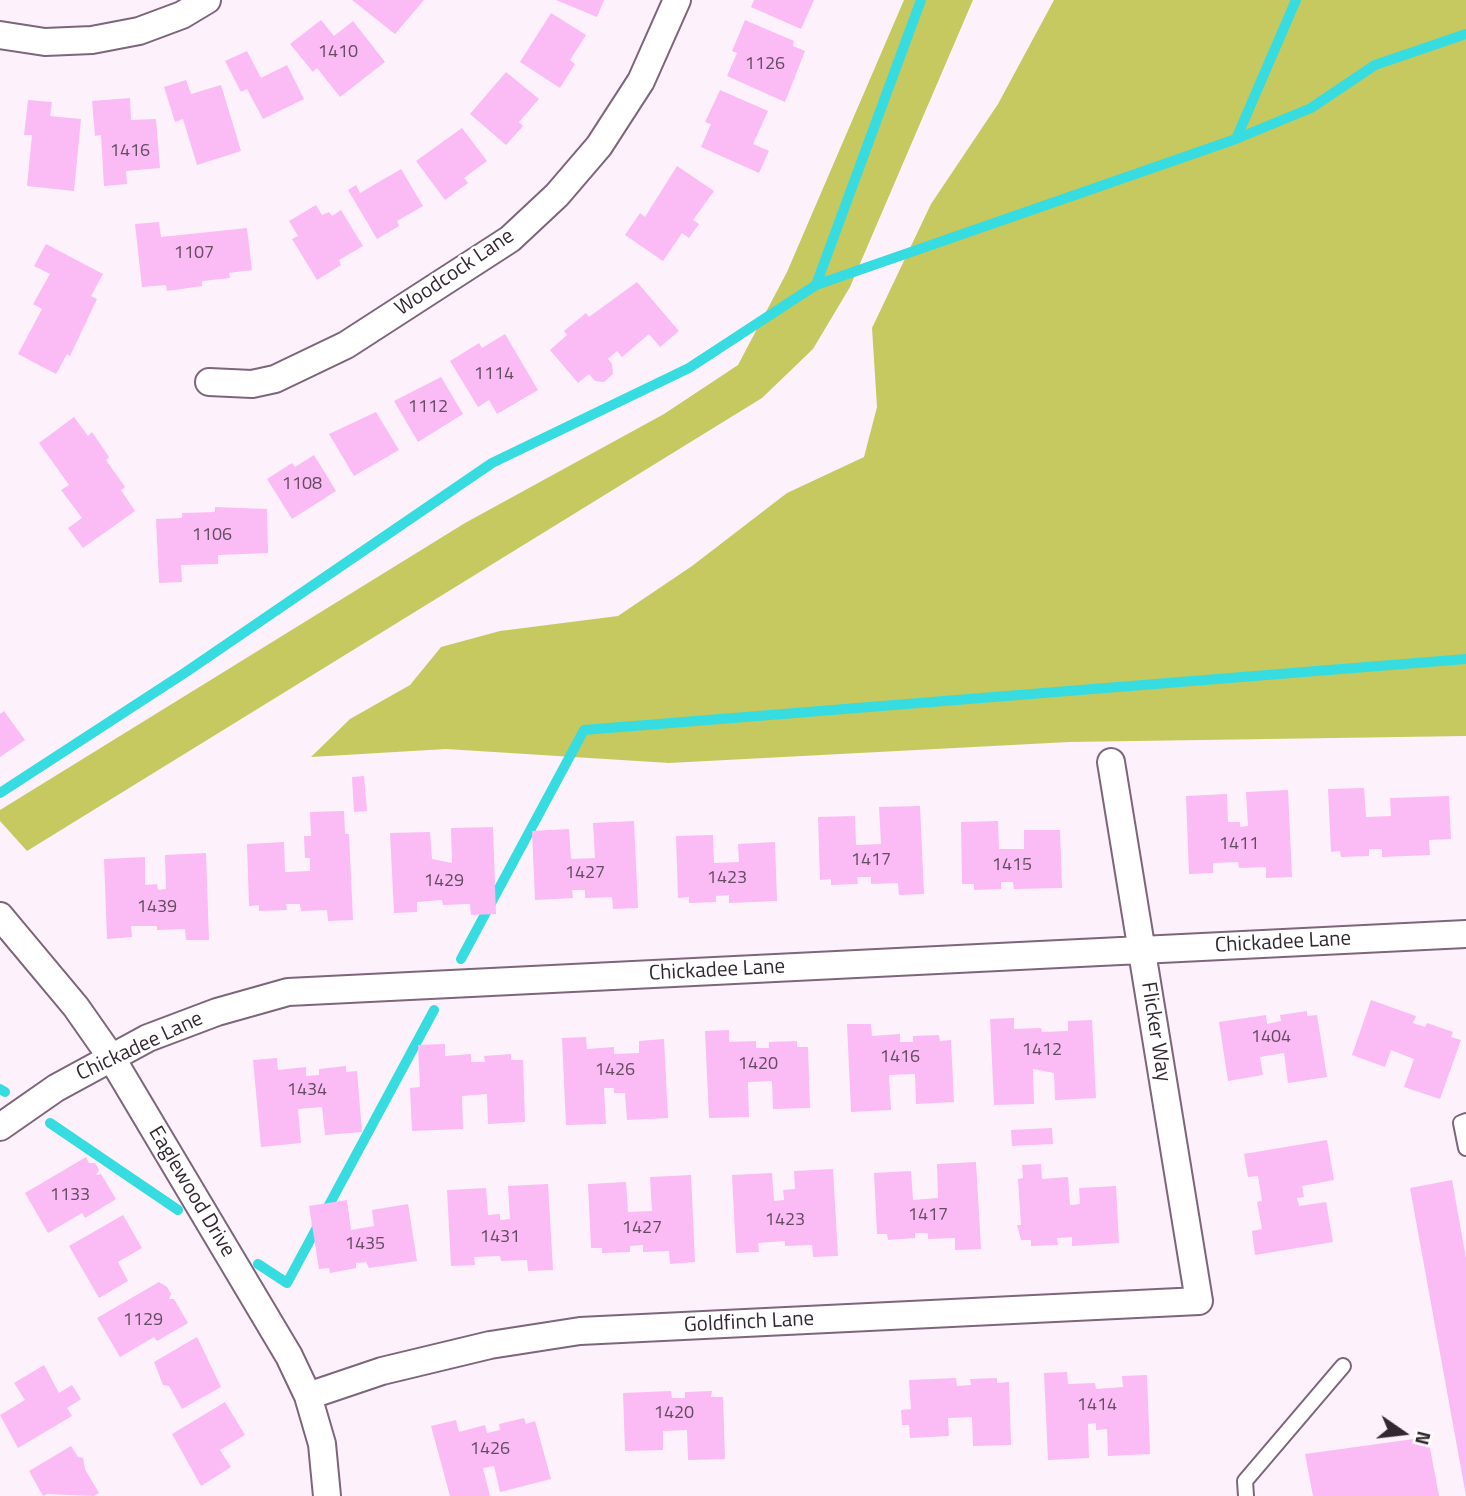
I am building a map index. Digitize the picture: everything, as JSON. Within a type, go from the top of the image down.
[{"type":"street","points":[[0,35],[45,41],[92,40],[139,31],[182,15],[207,0]]},
{"type":"street","name":"Woodcock Lane","points":[[209,382],[251,384],[275,379],[346,345],[510,239],[557,195],[599,146],[641,81],[677,0]]},
{"type":"street","name":"Flicker Way","points":[[1111,762],[1199,1301]]},
{"type":"street","name":"Eaglewood Drive","points":[[0,916],[76,1007],[111,1057],[289,1356],[308,1396],[322,1444],[327,1496]]},
{"type":"street","name":"Chickadee Lane","points":[[0,1127],[56,1088],[111,1057],[217,1012],[288,992],[1466,934]]},
{"type":"street","name":"Goldfinch Lane","points":[[308,1396],[382,1371],[489,1345],[580,1331],[1199,1301]]},
{"type":"lane","points":[[1466,1121],[1461,1123],[1466,1148]]},
{"type":"lane","points":[[1247,1496],[1245,1481],[1343,1366]]},
{"type":"shaded area","points":[[904,0],[973,0],[850,287],[813,349],[762,398],[27,851],[0,821],[0,810],[465,523],[664,414],[738,365],[787,272]]},
{"type":"shaded area","points":[[1054,0],[1466,0],[1466,736],[1069,742],[669,763],[446,749],[311,757],[350,719],[410,685],[441,647],[500,631],[618,616],[692,566],[787,493],[864,457],[877,407],[872,328],[931,204],[998,104]]},
{"type":"building","points":[[352,0],[424,0],[395,34]]},
{"type":"building","points":[[556,0],[604,0],[597,17]]},
{"type":"building","points":[[754,0],[814,0],[801,29],[751,7]]},
{"type":"building","points":[[551,13],[586,35],[570,60],[575,64],[560,88],[520,62]]},
{"type":"building","points":[[321,20],[334,36],[353,21],[385,62],[340,97],[317,68],[313,72],[290,44]]},
{"type":"building","points":[[745,20],[794,41],[793,46],[805,51],[785,102],[727,76],[737,53],[732,51]]},
{"type":"building","points":[[247,51],[261,78],[287,65],[304,99],[263,119],[247,89],[241,92],[225,61]]},
{"type":"building","points":[[506,72],[539,99],[519,122],[523,126],[506,145],[470,114]]},
{"type":"building","points":[[186,80],[191,94],[221,85],[241,151],[197,165],[183,119],[175,122],[164,87]]},
{"type":"building","points":[[720,90],[768,111],[753,144],[769,151],[759,173],[701,147],[711,124],[705,122]]},
{"type":"building","points":[[130,98],[131,120],[156,119],[160,168],[126,171],[127,184],[104,186],[101,135],[95,136],[92,101]]},
{"type":"building","points":[[28,100],[52,102],[50,116],[81,119],[74,191],[27,186],[32,135],[24,135]]},
{"type":"building","points":[[462,128],[487,161],[464,178],[468,183],[445,200],[416,161]]},
{"type":"building","points":[[677,166],[714,191],[693,220],[699,224],[689,238],[682,233],[663,261],[625,235],[640,213],[645,217]]},
{"type":"building","points":[[401,169],[423,206],[397,221],[399,226],[377,239],[348,190],[356,185],[360,193]]},
{"type":"building","points":[[316,205],[322,215],[329,212],[332,216],[341,210],[363,246],[339,260],[341,265],[317,280],[292,239],[298,236],[289,221]]},
{"type":"building","points":[[159,222],[161,237],[247,228],[252,270],[229,273],[230,278],[202,281],[202,286],[167,291],[166,285],[142,287],[135,224]]},
{"type":"building","points":[[46,244],[103,274],[91,296],[97,299],[70,356],[67,354],[56,374],[18,354],[42,309],[33,304],[50,274],[34,266]]},
{"type":"building","points":[[637,282],[679,331],[660,347],[649,334],[622,357],[617,351],[608,359],[612,364],[613,374],[604,382],[595,381],[589,374],[578,383],[550,350],[567,335],[564,331],[586,313],[589,317]]},
{"type":"building","points":[[505,334],[538,390],[497,414],[489,400],[478,407],[450,361],[479,343],[482,348]]},
{"type":"building","points":[[441,377],[463,414],[418,442],[394,401]]},
{"type":"building","points":[[376,412],[399,450],[354,476],[329,434]]},
{"type":"building","points":[[74,417],[88,436],[92,432],[109,457],[106,460],[125,487],[121,490],[135,511],[83,548],[68,528],[82,518],[61,490],[69,485],[39,443]]},
{"type":"building","points":[[314,455],[336,491],[292,519],[267,479],[292,463],[295,467]]},
{"type":"building","points":[[215,507],[267,509],[268,553],[218,555],[218,564],[181,565],[182,582],[159,583],[156,519],[182,518],[182,513],[215,512]]},
{"type":"building","points":[[4,711],[25,740],[0,757],[0,714]]},
{"type":"building","points":[[364,776],[367,811],[354,812],[352,777]]},
{"type":"building","points":[[1364,788],[1366,817],[1391,816],[1390,798],[1449,796],[1451,839],[1429,840],[1430,855],[1382,857],[1382,849],[1369,849],[1369,856],[1341,857],[1340,851],[1331,852],[1328,789]]},
{"type":"building","points":[[1288,790],[1292,877],[1266,878],[1266,867],[1239,868],[1238,862],[1213,863],[1213,873],[1189,874],[1186,796],[1227,794],[1228,822],[1240,822],[1240,827],[1248,826],[1246,792]]},
{"type":"building","points":[[920,806],[924,894],[899,895],[898,883],[871,884],[871,877],[857,877],[858,884],[831,885],[831,879],[820,880],[818,817],[855,816],[856,845],[881,844],[879,807]]},
{"type":"building","points":[[344,811],[345,834],[349,834],[353,920],[328,921],[327,910],[301,911],[300,904],[286,904],[287,910],[259,911],[259,905],[249,906],[247,844],[284,842],[285,872],[310,871],[310,858],[305,858],[304,836],[311,836],[310,812]]},
{"type":"building","points":[[634,821],[638,908],[613,909],[612,897],[585,898],[585,890],[572,890],[573,898],[535,900],[532,831],[569,829],[571,859],[595,858],[593,823]]},
{"type":"building","points":[[998,821],[999,849],[1024,849],[1024,830],[1060,830],[1062,888],[1014,889],[1013,882],[1001,882],[1001,889],[974,890],[974,884],[962,884],[961,822]]},
{"type":"building","points":[[493,827],[496,914],[471,915],[470,904],[443,905],[442,900],[417,902],[417,912],[394,913],[390,833],[430,832],[432,859],[452,863],[451,828]]},
{"type":"building","points":[[713,835],[714,863],[739,862],[738,844],[775,842],[777,901],[729,903],[729,895],[716,896],[716,902],[689,903],[689,897],[678,898],[676,836]]},
{"type":"building","points":[[206,853],[209,940],[186,940],[185,929],[157,930],[157,926],[131,926],[132,937],[107,939],[104,859],[145,857],[145,885],[157,884],[158,890],[166,889],[165,855]]},
{"type":"building","points":[[1371,1000],[1416,1016],[1413,1023],[1425,1027],[1427,1023],[1453,1032],[1451,1037],[1461,1040],[1440,1099],[1404,1087],[1414,1059],[1391,1050],[1385,1067],[1352,1055]]},
{"type":"building","points":[[1307,1011],[1307,1016],[1317,1015],[1327,1077],[1288,1083],[1284,1053],[1260,1057],[1263,1075],[1228,1081],[1219,1022],[1266,1015],[1267,1024],[1281,1021],[1280,1015]]},
{"type":"building","points":[[1014,1018],[1014,1029],[1041,1028],[1042,1032],[1068,1031],[1068,1021],[1092,1020],[1096,1098],[1055,1100],[1054,1073],[1033,1069],[1034,1104],[994,1105],[990,1019]]},
{"type":"building","points":[[847,1024],[871,1024],[872,1036],[900,1034],[900,1042],[913,1042],[913,1036],[939,1035],[940,1041],[951,1040],[954,1102],[916,1104],[915,1074],[889,1075],[891,1110],[851,1112]]},
{"type":"building","points":[[729,1030],[729,1042],[756,1041],[756,1048],[769,1048],[769,1042],[797,1041],[797,1047],[808,1047],[810,1108],[773,1109],[772,1081],[748,1082],[749,1117],[709,1118],[705,1031]]},
{"type":"building","points":[[586,1037],[587,1049],[614,1047],[614,1054],[639,1053],[639,1041],[664,1039],[668,1118],[627,1120],[625,1093],[614,1093],[614,1088],[604,1088],[606,1124],[566,1125],[562,1038]]},
{"type":"building","points":[[445,1044],[445,1056],[471,1054],[471,1062],[485,1062],[484,1056],[511,1054],[511,1060],[523,1060],[525,1122],[488,1124],[487,1094],[462,1096],[463,1129],[412,1131],[410,1088],[420,1087],[418,1045]]},
{"type":"building","points":[[277,1058],[278,1070],[306,1067],[306,1076],[319,1075],[319,1069],[346,1066],[346,1072],[357,1071],[362,1132],[325,1135],[322,1107],[298,1109],[301,1143],[261,1147],[253,1060]]},
{"type":"building","points":[[1052,1128],[1053,1144],[1012,1146],[1011,1130]]},
{"type":"building","points":[[1327,1140],[1334,1180],[1302,1186],[1304,1197],[1297,1198],[1299,1206],[1326,1202],[1333,1242],[1255,1255],[1252,1231],[1262,1229],[1257,1202],[1262,1201],[1258,1176],[1248,1177],[1244,1154]]},
{"type":"building","points":[[86,1157],[89,1163],[95,1163],[99,1170],[96,1175],[101,1174],[116,1199],[85,1218],[82,1213],[48,1233],[25,1193]]},
{"type":"building","points":[[976,1162],[981,1249],[955,1250],[955,1238],[928,1239],[928,1233],[915,1233],[915,1238],[888,1240],[887,1234],[877,1234],[874,1173],[911,1171],[913,1200],[938,1198],[937,1164]]},
{"type":"building","points":[[1041,1164],[1042,1179],[1068,1177],[1070,1205],[1080,1204],[1079,1188],[1116,1186],[1119,1243],[1072,1246],[1072,1237],[1057,1238],[1058,1245],[1031,1246],[1031,1240],[1021,1240],[1017,1225],[1021,1225],[1018,1179],[1023,1178],[1022,1165]]},
{"type":"building","points":[[833,1169],[838,1256],[813,1257],[812,1245],[785,1246],[785,1241],[758,1243],[759,1252],[736,1253],[732,1175],[772,1173],[774,1201],[784,1200],[783,1190],[795,1189],[794,1171]]},
{"type":"building","points":[[691,1175],[695,1262],[670,1264],[669,1251],[643,1252],[643,1245],[630,1246],[630,1252],[602,1253],[602,1248],[591,1248],[588,1184],[626,1182],[628,1212],[652,1211],[650,1177]]},
{"type":"building","points":[[1452,1180],[1466,1258],[1466,1496],[1410,1188]]},
{"type":"building","points":[[548,1184],[553,1270],[528,1271],[527,1260],[501,1261],[500,1256],[474,1257],[475,1265],[451,1266],[447,1190],[486,1188],[488,1215],[500,1214],[500,1220],[510,1219],[508,1186]]},
{"type":"building","points":[[347,1200],[351,1230],[374,1226],[372,1210],[408,1204],[417,1261],[369,1268],[366,1262],[356,1263],[356,1268],[330,1273],[329,1268],[319,1269],[309,1206]]},
{"type":"building","points":[[123,1215],[142,1248],[118,1262],[128,1281],[99,1298],[69,1246]]},
{"type":"building","points":[[159,1282],[167,1287],[171,1294],[169,1299],[174,1299],[188,1323],[157,1341],[154,1337],[120,1357],[97,1318]]},
{"type":"building","points":[[197,1337],[221,1387],[182,1409],[169,1386],[163,1385],[154,1362]]},
{"type":"building","points":[[44,1365],[59,1393],[72,1385],[81,1399],[67,1408],[72,1416],[18,1448],[0,1415],[25,1400],[14,1383]]},
{"type":"building","points":[[1067,1372],[1068,1384],[1095,1383],[1096,1389],[1123,1387],[1122,1376],[1147,1375],[1150,1454],[1108,1456],[1107,1429],[1096,1430],[1096,1423],[1088,1424],[1089,1458],[1048,1460],[1044,1373]]},
{"type":"building","points":[[956,1378],[957,1386],[971,1385],[970,1379],[997,1378],[997,1383],[1009,1382],[1011,1445],[973,1446],[972,1417],[948,1418],[949,1436],[910,1438],[909,1425],[902,1425],[901,1410],[911,1409],[909,1380]]},
{"type":"building","points":[[671,1391],[672,1398],[685,1398],[685,1392],[712,1391],[711,1397],[723,1397],[725,1459],[688,1460],[687,1430],[663,1431],[663,1450],[625,1451],[623,1393]]},
{"type":"building","points":[[225,1402],[245,1435],[220,1450],[231,1467],[201,1486],[172,1434]]},
{"type":"building","points":[[524,1418],[526,1424],[535,1421],[551,1479],[500,1492],[494,1466],[483,1468],[490,1496],[450,1496],[431,1426],[456,1420],[459,1432],[485,1425],[487,1433],[500,1430],[499,1424]]},
{"type":"building","points":[[1428,1437],[1439,1496],[1313,1496],[1305,1454]]},
{"type":"building","points":[[71,1446],[78,1457],[83,1458],[85,1469],[99,1493],[94,1496],[43,1496],[29,1471]]},
{"type":"waterway","points":[[816,285],[921,0]]},
{"type":"waterway","points":[[1236,139],[1296,0]]},
{"type":"waterway","points":[[0,793],[186,672],[492,463],[689,368],[816,285],[1236,139],[1311,108],[1375,65],[1466,34]]},
{"type":"waterway","points":[[461,959],[584,730],[1466,659]]},
{"type":"waterway","points":[[258,1264],[287,1283],[434,1010]]},
{"type":"waterway","points":[[0,1089],[5,1092]]},
{"type":"waterway","points":[[50,1123],[178,1210]]}]
